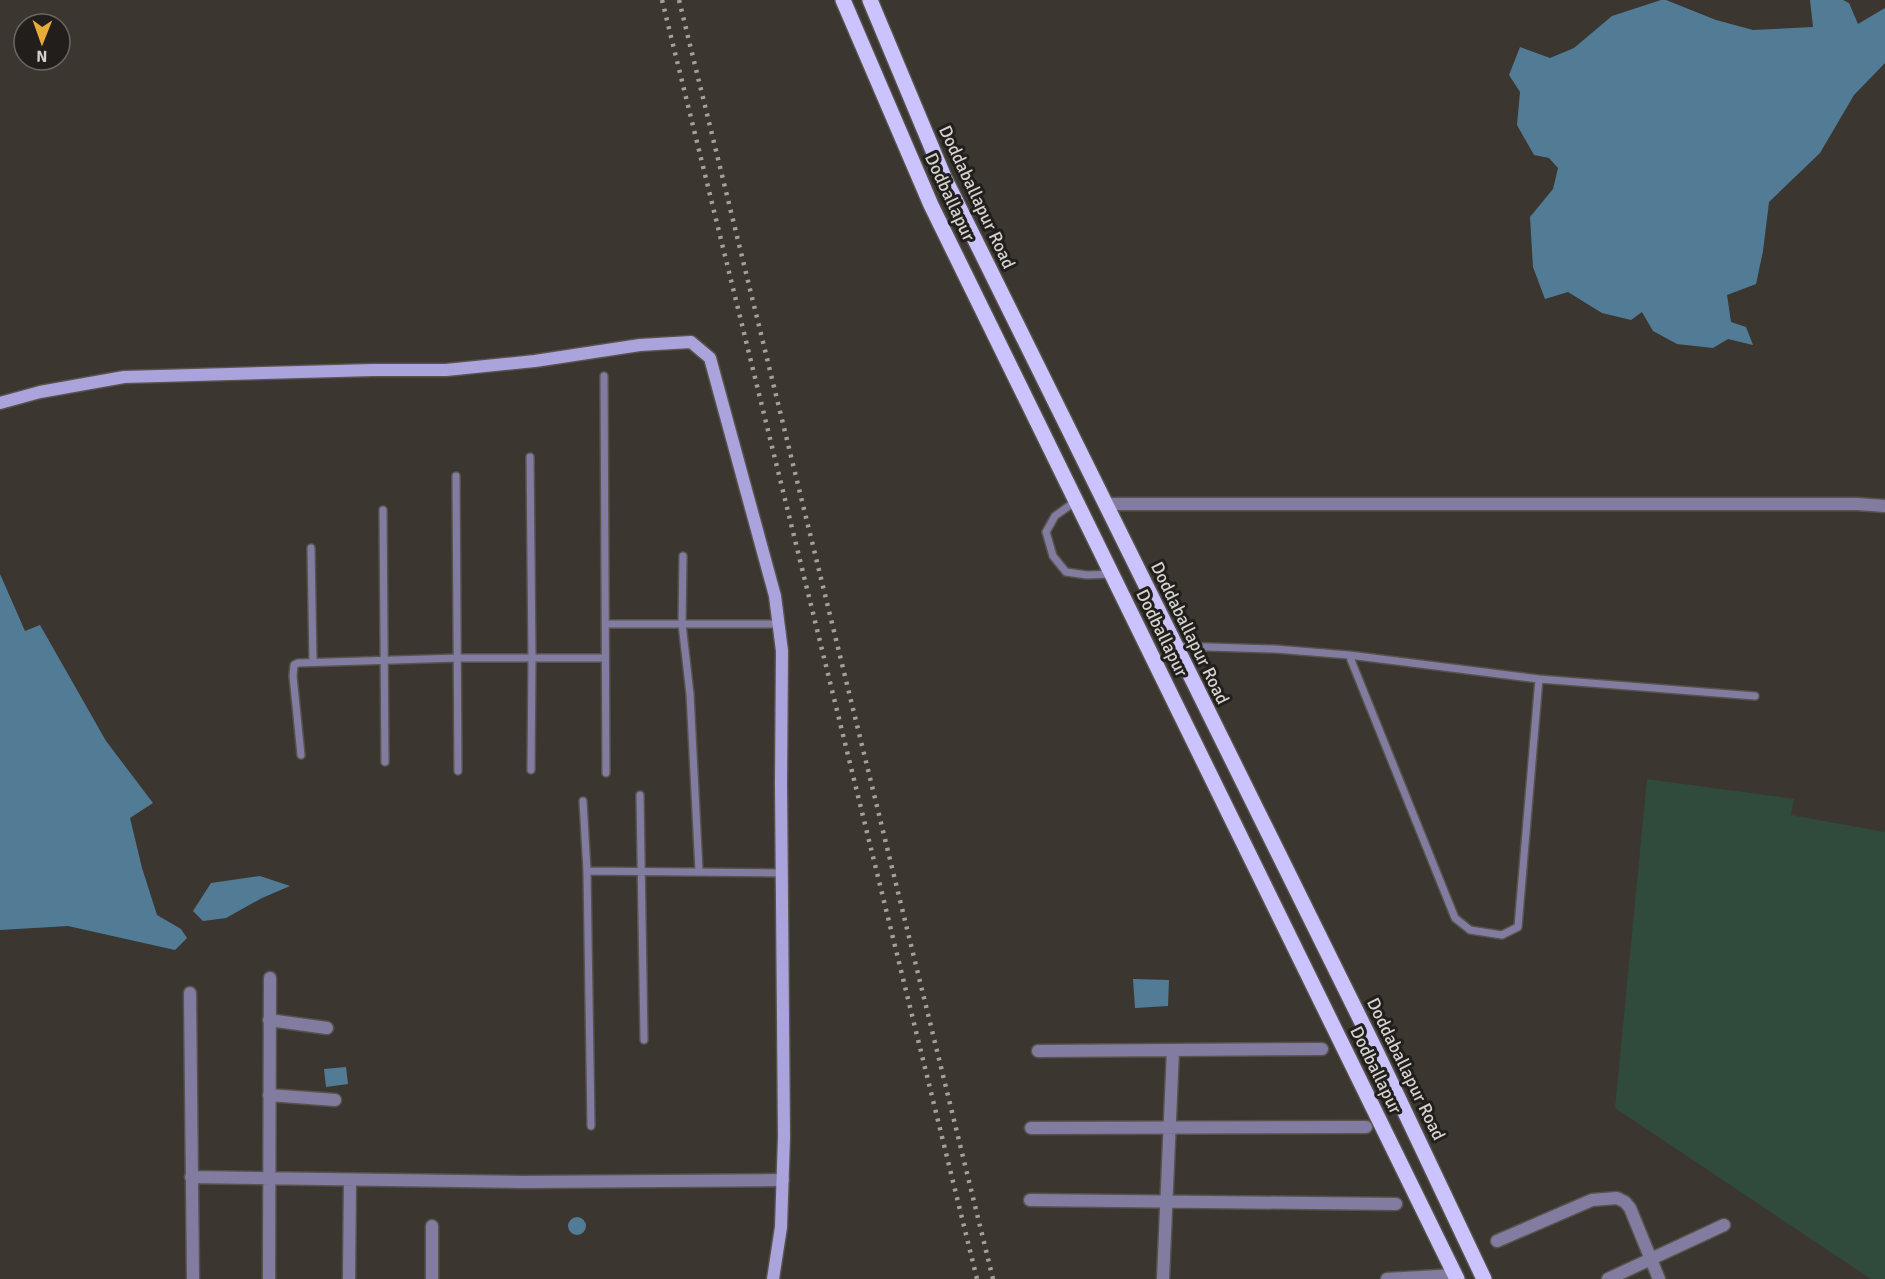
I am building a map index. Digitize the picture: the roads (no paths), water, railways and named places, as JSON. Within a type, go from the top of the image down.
[{"type":"main road","name":"Dodballapur","points":[[843,0],[931,206],[1456,1277]]},
{"type":"main road","name":"Doddaballapur Road","points":[[870,0],[944,177],[1376,1052],[1484,1279]]},
{"type":"street","points":[[0,403],[40,392],[124,377],[446,370],[535,361],[640,345],[691,342],[710,358],[775,596],[782,651],[783,1180],[782,1227],[773,1279]]},
{"type":"street","points":[[1105,504],[1857,504],[1885,506]]},
{"type":"street","points":[[269,1279],[270,978]]},
{"type":"street","points":[[190,993],[193,1279]]},
{"type":"street","points":[[269,1020],[327,1028]]},
{"type":"street","points":[[1038,1051],[1322,1049]]},
{"type":"street","points":[[1163,1279],[1173,1050]]},
{"type":"street","points":[[269,1095],[335,1100]]},
{"type":"street","points":[[1031,1128],[1366,1127]]},
{"type":"street","points":[[191,1177],[535,1182],[783,1180]]},
{"type":"street","points":[[349,1279],[350,1181]]},
{"type":"street","points":[[1497,1241],[1592,1200],[1617,1198],[1625,1202],[1629,1208],[1659,1279]]},
{"type":"street","points":[[1030,1200],[1396,1204]]},
{"type":"street","points":[[1608,1279],[1724,1225]]},
{"type":"street","points":[[432,1226],[432,1279]]},
{"type":"street","points":[[1387,1279],[1456,1277]]},
{"type":"lane","points":[[604,376],[606,773]]},
{"type":"lane","points":[[530,457],[531,771]]},
{"type":"lane","points":[[456,476],[458,771]]},
{"type":"lane","points":[[1076,501],[1055,516],[1046,532],[1053,556],[1066,572],[1087,575],[1112,574]]},
{"type":"lane","points":[[383,510],[385,762]]},
{"type":"lane","points":[[312,548],[313,662]]},
{"type":"lane","points":[[683,556],[682,624],[690,694],[699,872]]},
{"type":"lane","points":[[606,624],[779,624]]},
{"type":"lane","points":[[1175,646],[1275,649],[1349,655],[1539,679],[1755,696]]},
{"type":"lane","points":[[1349,655],[1455,918],[1470,930],[1503,935],[1518,927],[1539,679]]},
{"type":"lane","points":[[301,755],[293,670],[298,663],[458,658],[605,658]]},
{"type":"lane","points":[[640,795],[644,1040]]},
{"type":"lane","points":[[583,801],[591,1126]]},
{"type":"lane","points":[[586,871],[783,873]]},
{"type":"water","points":[[1661,0],[1716,20],[1753,30],[1813,27],[1810,0],[1843,0],[1849,3],[1858,24],[1885,8],[1885,63],[1854,95],[1820,153],[1769,202],[1756,284],[1727,295],[1731,322],[1746,327],[1753,345],[1728,339],[1713,348],[1677,344],[1653,331],[1642,312],[1631,320],[1602,313],[1568,292],[1545,299],[1533,267],[1530,217],[1553,189],[1558,168],[1549,158],[1534,155],[1517,125],[1520,92],[1509,75],[1520,47],[1550,58],[1574,48],[1612,16]]},
{"type":"water","points":[[0,574],[25,631],[40,625],[106,741],[153,803],[130,818],[142,868],[157,915],[181,929],[187,938],[175,950],[68,926],[0,930]]},
{"type":"water","points":[[260,876],[290,886],[226,918],[203,921],[193,911],[211,883]]},
{"type":"water","points":[[1133,979],[1169,980],[1168,1006],[1135,1008]]},
{"type":"water","points":[[346,1067],[348,1084],[326,1087],[324,1069]]},
{"type":"water","points":[[577,1217],[583,1220],[586,1226],[583,1232],[577,1235],[571,1232],[568,1226],[571,1220]]},
{"type":"railway","points":[[662,0],[977,1279]]},
{"type":"railway","points":[[679,0],[993,1279]]}]
